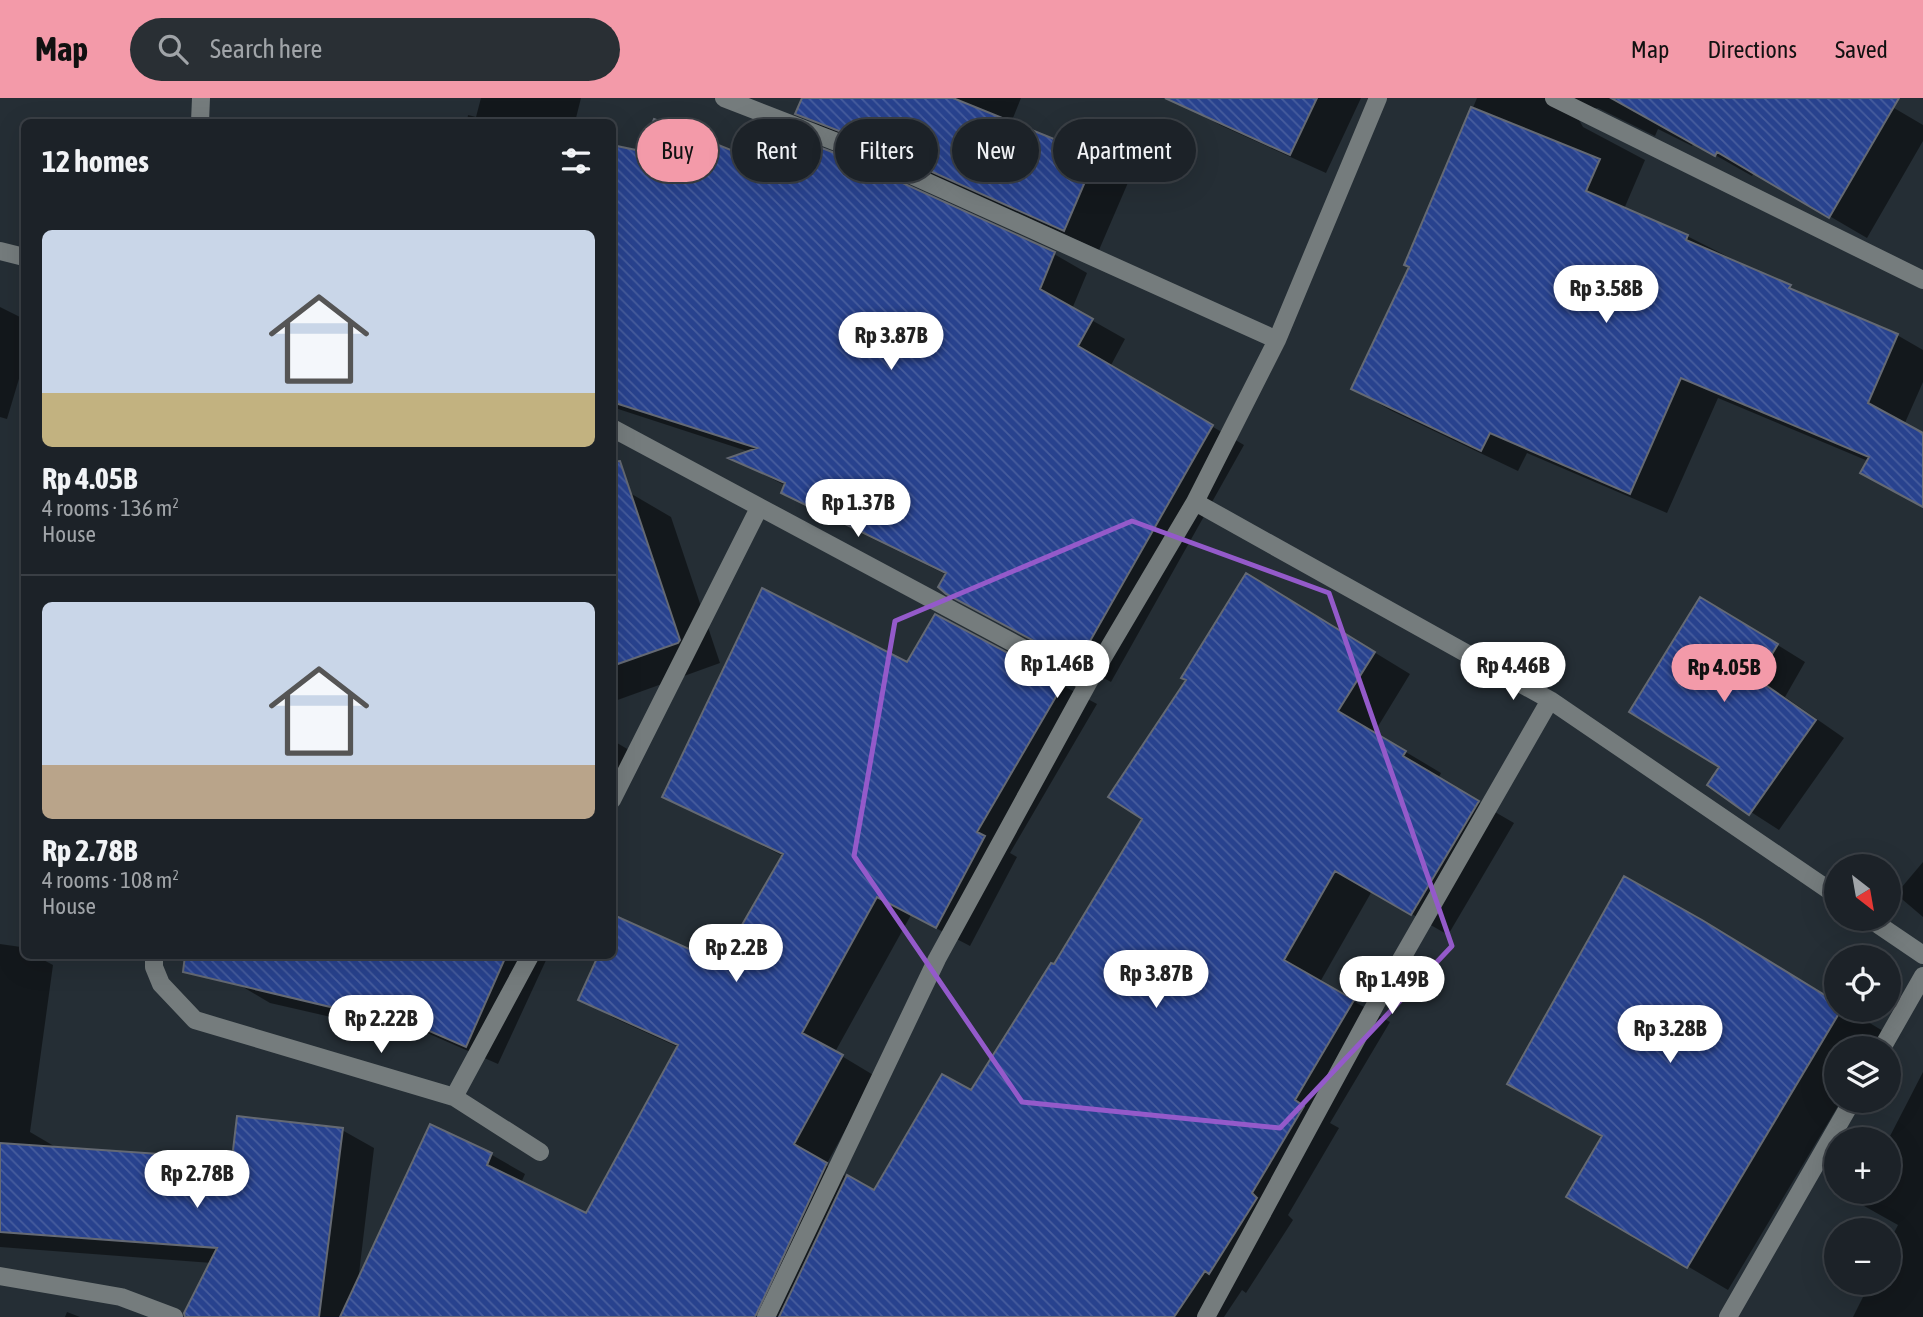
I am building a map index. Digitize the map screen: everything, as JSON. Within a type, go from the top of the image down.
[{"type":"street","points":[[200,119],[201,98]]},
{"type":"street","points":[[724,98],[847,146],[1277,340]]},
{"type":"street","points":[[766,1317],[937,960],[1088,683],[1195,502],[1277,340],[1378,98]]},
{"type":"street","points":[[1554,98],[1923,280]]},
{"type":"street","points":[[0,251],[21,256]]},
{"type":"street","points":[[616,430],[1088,683]]},
{"type":"street","points":[[1195,502],[1550,700],[1824,887]]},
{"type":"street","points":[[616,792],[760,508]]},
{"type":"street","points":[[1206,1317],[1379,999],[1550,700]]},
{"type":"street","points":[[1888,931],[1923,955]]},
{"type":"street","points":[[154,959],[153,967],[161,984],[195,1020],[454,1097],[540,1152]]},
{"type":"street","points":[[454,1097],[528,959]]},
{"type":"street","points":[[1889,1036],[1923,976]]},
{"type":"street","points":[[1728,1317],[1845,1113]]},
{"type":"street","points":[[0,1276],[121,1297],[174,1317]]},
{"type":"highlighted area","points":[[1132,521],[1329,593],[1452,946],[1280,1128],[1022,1102],[854,856],[895,621]]},
{"type":"building","points":[[802,98],[953,98],[1005,119],[952,119],[952,181],[938,175],[938,119],[835,119],[835,129],[821,124],[821,119],[808,119],[795,114]]},
{"type":"building","points":[[1165,98],[1317,98],[1290,155]]},
{"type":"building","points":[[1611,98],[1899,98],[1829,218],[1717,152],[1715,156]]},
{"type":"building","points":[[1471,107],[1600,159],[1586,191],[1688,235],[1686,240],[1791,285],[1789,288],[1898,334],[1868,403],[1923,433],[1923,507],[1860,473],[1869,457],[1681,378],[1630,494],[1490,433],[1481,451],[1351,389],[1409,267],[1404,265]]},
{"type":"building","points":[[1039,133],[1053,139],[1053,182],[1085,182],[1064,231],[955,182],[1039,182]]},
{"type":"building","points":[[718,145],[732,151],[732,182],[821,182],[821,148],[835,153],[835,182],[900,182],[1055,252],[1040,289],[1093,319],[1078,346],[1213,425],[1077,664],[946,594],[938,587],[946,573],[781,493],[785,483],[728,458],[757,448],[616,403],[616,146],[637,150],[637,182],[718,182]]},
{"type":"building","points":[[620,461],[680,640],[616,665],[616,462]]},
{"type":"building","points":[[1246,573],[1375,652],[1338,711],[1406,751],[1403,756],[1479,801],[1411,915],[1335,871],[1284,960],[1354,1000],[1295,1100],[1304,1106],[1252,1193],[1257,1198],[1209,1274],[1205,1271],[1174,1317],[779,1317],[847,1175],[874,1190],[942,1074],[971,1090],[1051,963],[1054,964],[1142,819],[1108,797],[1186,680],[1181,678]]},
{"type":"building","points":[[762,588],[907,662],[935,614],[1064,683],[977,832],[985,836],[936,928],[877,897],[802,1033],[843,1055],[794,1144],[827,1163],[755,1317],[340,1317],[430,1124],[492,1153],[487,1165],[586,1213],[678,1045],[578,1000],[597,959],[616,959],[616,916],[720,963],[783,854],[662,797]]},
{"type":"building","points":[[1700,597],[1778,644],[1757,679],[1816,720],[1749,815],[1707,785],[1719,767],[1629,712]]},
{"type":"building","points":[[1624,876],[1824,995],[1824,1022],[1834,1022],[1687,1268],[1566,1197],[1602,1136],[1507,1084]]},
{"type":"building","points":[[185,959],[505,959],[466,1047],[363,1002],[360,1014],[183,972]]},
{"type":"building","points":[[237,1116],[343,1128],[319,1317],[185,1317],[184,1313],[217,1248],[0,1232],[0,1143],[232,1159]]}]
